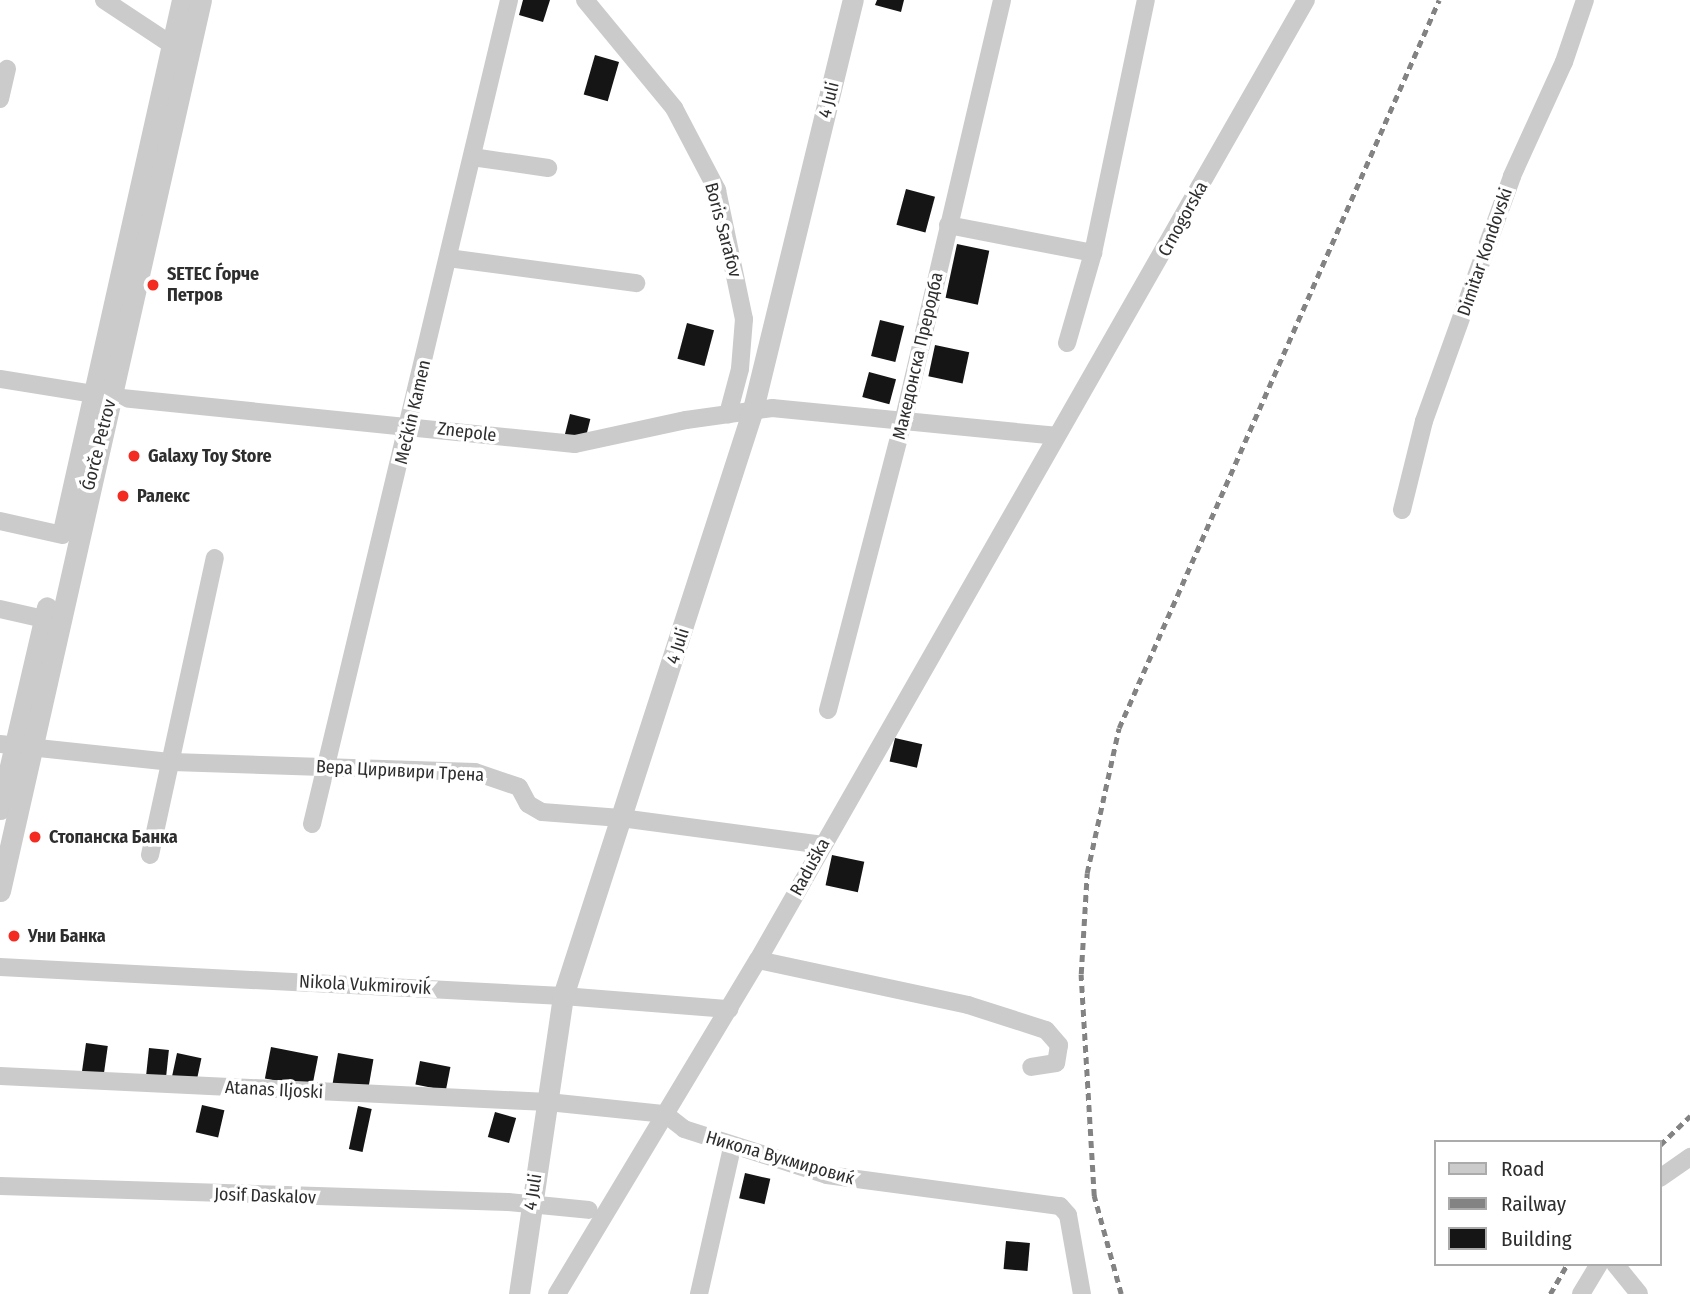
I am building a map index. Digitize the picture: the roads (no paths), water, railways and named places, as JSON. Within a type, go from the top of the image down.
[{"type":"street","points":[[104,0],[173,45]]},
{"type":"street","name":"Ǵorče Petrov","points":[[0,809],[62,535],[103,396],[183,0]]},
{"type":"street","name":"Ǵorče Petrov","points":[[0,891],[15,746],[201,0]]},
{"type":"street","name":"Mečkin Kamen","points":[[312,824],[411,425],[509,0]]},
{"type":"street","name":"Boris Sarafov","points":[[585,0],[674,108],[717,190],[744,319],[740,369],[728,414]]},
{"type":"street","name":"4 Juli","points":[[519,1294],[563,996],[753,409],[853,0]]},
{"type":"street","name":"Македонска Преродба","points":[[828,710],[904,418],[1002,0]]},
{"type":"street","points":[[1067,343],[1093,253],[1146,0]]},
{"type":"street","name":"Crnogorska","points":[[1056,436],[1306,0]]},
{"type":"street","name":"Dimitar Kondovski","points":[[1402,510],[1424,421],[1512,176],[1564,62],[1585,0]]},
{"type":"street","points":[[0,99],[7,69]]},
{"type":"street","points":[[472,157],[548,168]]},
{"type":"street","points":[[948,225],[1093,253]]},
{"type":"street","points":[[448,258],[636,283]]},
{"type":"street","name":"Znepole","points":[[0,379],[103,396],[411,425],[575,444],[753,409],[904,418],[1056,436]]},
{"type":"street","name":"Raduška","points":[[557,1294],[758,960],[1056,436]]},
{"type":"street","points":[[0,521],[62,535]]},
{"type":"street","points":[[150,855],[215,558]]},
{"type":"street","points":[[0,609],[44,619]]},
{"type":"street","name":"Вера Циривири Трена","points":[[15,746],[172,762],[475,772],[519,787],[528,804],[542,812],[621,818],[823,845]]},
{"type":"street","points":[[758,960],[968,1005],[1046,1030],[1059,1045],[1056,1063],[1031,1067]]},
{"type":"street","name":"Nikola Vukmiroviḱ","points":[[0,967],[563,996],[729,1009]]},
{"type":"street","name":"Atanas Iljoski","points":[[0,1076],[548,1102]]},
{"type":"street","name":"Никола Вукмировиќ","points":[[548,1102],[665,1114],[684,1129],[732,1147],[840,1177],[1060,1206],[1068,1215],[1082,1294]]},
{"type":"street","points":[[699,1294],[732,1147]]},
{"type":"street","points":[[1662,1177],[1690,1157]]},
{"type":"street","name":"Josif Daskalov","points":[[0,1186],[589,1210]]},
{"type":"street","points":[[1581,1294],[1598,1266]]},
{"type":"street","points":[[1617,1266],[1639,1294]]},
{"type":"railway","points":[[1121,1294],[1094,1196],[1081,974],[1087,873],[1119,728],[1439,0]]},
{"type":"railway","points":[[1662,1143],[1690,1116]]},
{"type":"railway","points":[[1550,1294],[1566,1266]]},
{"type":"place","name":"SETEC Ѓорче Петров","points":[[153,285]]},
{"type":"place","name":"Galaxy Toy Store","points":[[134,456]]},
{"type":"place","name":"Ралекс","points":[[123,496]]},
{"type":"place","name":"Стопанска Банка","points":[[35,837]]},
{"type":"place","name":"Уни Банка","points":[[14,936]]}]
